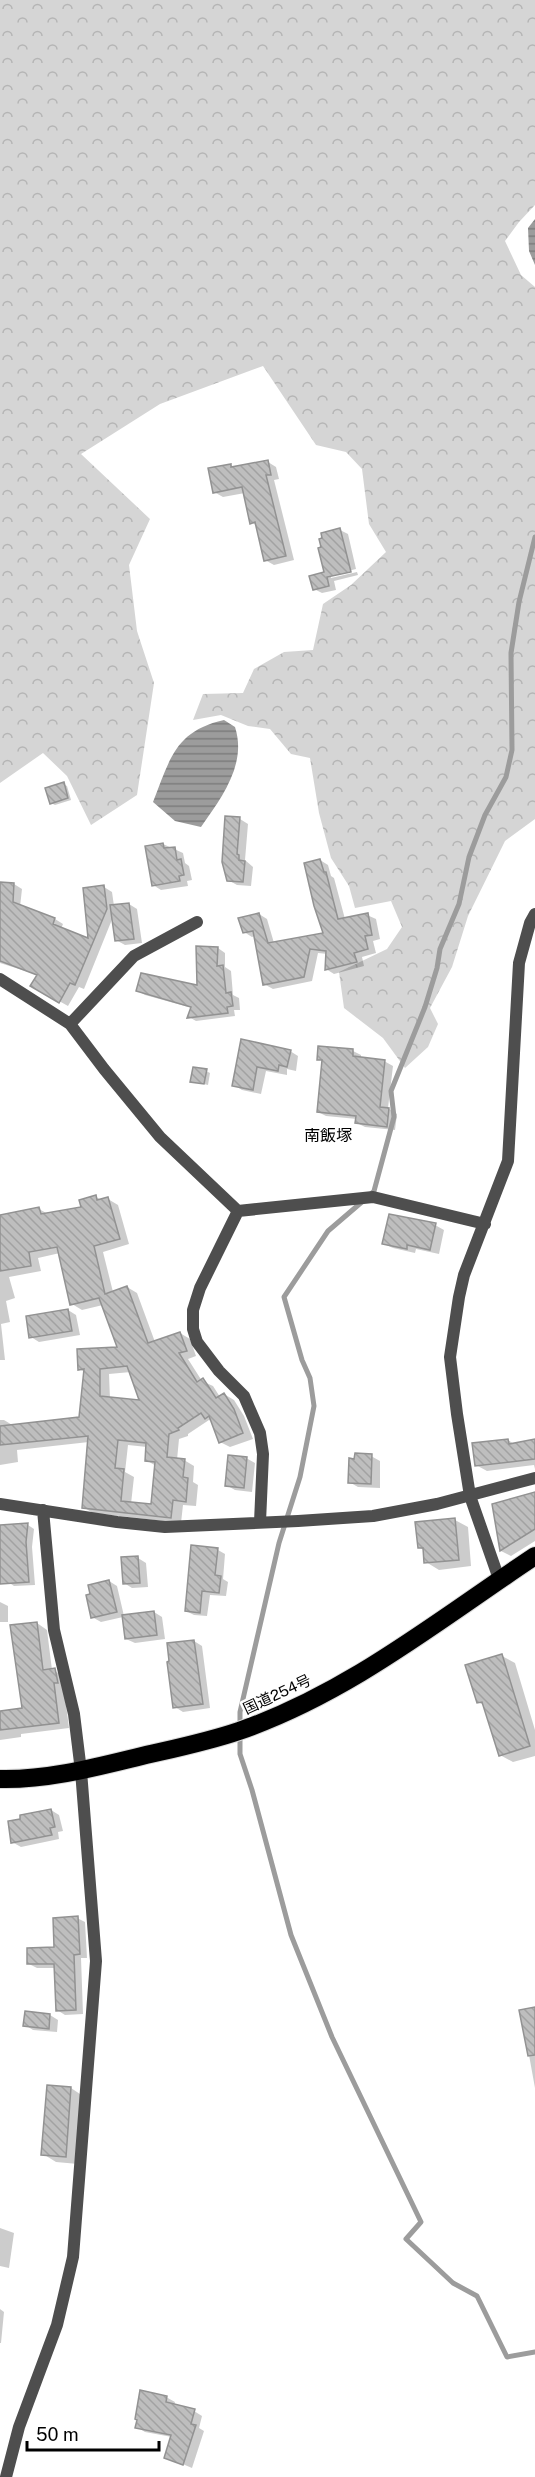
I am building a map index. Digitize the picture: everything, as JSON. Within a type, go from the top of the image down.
[{"type":"highway","name":"国道254号","points":[[0,1779],[81,1771],[239,1731],[349,1680],[407,1644],[535,1556]]},
{"type":"street","points":[[499,1579],[470,1496],[450,1357],[464,1275],[508,1161],[519,963],[530,923],[535,914]]},
{"type":"street","points":[[70,1024],[134,956],[197,922]]},
{"type":"street","points":[[0,979],[70,1024],[160,1137],[238,1211],[373,1197],[485,1224]]},
{"type":"street","points":[[238,1211],[200,1288],[193,1310],[194,1329],[197,1342],[219,1371],[244,1396],[260,1433],[263,1454],[260,1522]]},
{"type":"street","points":[[0,1504],[165,1527],[373,1516],[470,1496],[535,1478]]},
{"type":"street","points":[[6,2477],[19,2427],[57,2325],[73,2257],[96,1961],[81,1771],[74,1714],[54,1630],[43,1509]]},
{"type":"green space","points":[[0,0],[535,0],[535,205],[505,241],[521,275],[535,287],[535,819],[505,841],[468,916],[452,967],[430,1008],[438,1024],[428,1047],[405,1068],[383,1038],[344,1008],[339,972],[387,949],[402,927],[391,901],[355,908],[349,886],[331,858],[319,813],[310,758],[291,754],[270,729],[248,726],[221,715],[193,720],[203,694],[243,693],[254,669],[284,652],[313,650],[323,604],[351,585],[386,552],[369,524],[362,469],[346,452],[316,445],[263,366],[160,404],[81,454],[150,519],[129,565],[137,631],[154,683],[137,795],[91,825],[67,776],[43,753],[0,783]]},
{"type":"shaded area","points":[[535,219],[535,265],[529,251],[528,228]]},
{"type":"shaded area","points":[[224,720],[235,727],[238,741],[238,754],[230,780],[201,827],[175,821],[153,802],[170,760],[184,739],[195,731]]},
{"type":"building","points":[[268,460],[271,475],[266,475],[286,556],[264,561],[255,522],[250,524],[242,487],[213,493],[208,468],[231,464],[231,467]]},
{"type":"building","points":[[340,528],[351,572],[327,577],[329,586],[313,590],[309,576],[324,572],[318,548],[321,547],[319,539],[322,538],[321,533]]},
{"type":"building","points":[[64,782],[68,798],[50,804],[45,788]]},
{"type":"building","points":[[225,816],[240,817],[237,854],[239,860],[245,861],[243,882],[227,881],[222,862]]},
{"type":"building","points":[[163,843],[164,848],[175,847],[177,860],[181,859],[184,875],[179,876],[180,881],[152,886],[145,846]]},
{"type":"building","points":[[320,859],[324,872],[326,872],[338,919],[368,913],[372,935],[365,936],[368,949],[354,953],[357,962],[325,970],[326,951],[310,949],[304,977],[263,985],[253,931],[243,933],[238,918],[259,913],[268,943],[323,933],[304,863]]},
{"type":"building","points":[[0,882],[14,883],[13,902],[55,918],[53,924],[88,938],[83,888],[104,885],[107,909],[75,985],[70,983],[59,1003],[30,986],[37,975],[0,961]]},
{"type":"building","points":[[129,903],[134,939],[115,941],[110,905]]},
{"type":"building","points":[[196,946],[218,947],[217,966],[223,965],[226,993],[231,992],[233,1006],[227,1007],[228,1013],[187,1018],[191,1007],[136,991],[141,973],[197,985]]},
{"type":"building","points":[[241,1039],[291,1050],[287,1067],[279,1065],[278,1071],[257,1067],[253,1090],[232,1086]]},
{"type":"building","points":[[318,1046],[353,1049],[353,1056],[385,1060],[380,1107],[389,1108],[387,1127],[355,1123],[356,1116],[317,1112],[322,1060],[317,1060]]},
{"type":"building","points":[[193,1067],[207,1069],[204,1084],[190,1082]]},
{"type":"building","points":[[96,1195],[97,1200],[108,1197],[120,1239],[94,1246],[105,1294],[127,1286],[148,1343],[180,1332],[187,1351],[179,1353],[197,1382],[203,1378],[216,1398],[224,1393],[234,1409],[243,1433],[219,1443],[209,1416],[205,1419],[201,1413],[178,1428],[179,1430],[169,1434],[167,1457],[185,1459],[183,1477],[188,1478],[186,1502],[173,1500],[171,1518],[82,1508],[88,1436],[0,1445],[0,1426],[79,1417],[84,1369],[78,1370],[77,1349],[117,1347],[99,1298],[70,1305],[57,1247],[29,1252],[31,1266],[0,1271],[0,1215],[39,1207],[41,1214],[81,1207],[79,1200]],"holes":[[[127,1366],[139,1400],[100,1396],[100,1369]],[[118,1440],[146,1443],[145,1461],[155,1462],[151,1504],[121,1501],[124,1469],[115,1468]]]},
{"type":"building","points":[[389,1214],[436,1223],[430,1250],[407,1245],[407,1249],[382,1244]]},
{"type":"building","points":[[68,1309],[72,1331],[29,1338],[26,1316]]},
{"type":"building","points":[[508,1439],[509,1444],[535,1439],[535,1459],[475,1466],[472,1443]]},
{"type":"building","points":[[355,1453],[372,1454],[371,1484],[348,1483],[349,1458],[354,1459]]},
{"type":"building","points":[[228,1455],[247,1457],[244,1488],[225,1486]]},
{"type":"building","points":[[535,1492],[535,1529],[500,1551],[492,1504]]},
{"type":"building","points":[[455,1518],[459,1560],[424,1563],[423,1548],[418,1548],[415,1522]]},
{"type":"building","points":[[28,1523],[26,1542],[29,1582],[0,1584],[0,1525]]},
{"type":"building","points":[[191,1545],[218,1548],[215,1575],[221,1576],[219,1593],[202,1591],[200,1613],[185,1611]]},
{"type":"building","points":[[138,1556],[140,1583],[123,1584],[121,1557]]},
{"type":"building","points":[[109,1580],[117,1612],[91,1618],[86,1595],[90,1594],[88,1585]]},
{"type":"building","points":[[154,1611],[157,1635],[125,1639],[122,1615]]},
{"type":"building","points":[[37,1622],[43,1670],[55,1668],[58,1683],[54,1683],[59,1723],[0,1730],[0,1711],[22,1708],[10,1625]]},
{"type":"building","points":[[194,1640],[203,1704],[173,1708],[167,1643]]},
{"type":"building","points":[[502,1654],[530,1746],[499,1756],[482,1702],[477,1703],[465,1665]]},
{"type":"building","points":[[51,1809],[55,1827],[50,1828],[52,1835],[11,1843],[8,1821],[20,1819],[20,1815]]},
{"type":"building","points":[[78,1916],[80,1954],[74,1955],[76,2010],[56,2011],[54,1964],[27,1964],[27,1948],[54,1947],[53,1918]]},
{"type":"building","points":[[535,2007],[535,2055],[528,2056],[519,2010]]},
{"type":"building","points":[[25,2011],[50,2014],[49,2029],[23,2026]]},
{"type":"building","points":[[47,2085],[71,2087],[66,2157],[41,2155]]},
{"type":"building","points":[[140,2390],[167,2396],[166,2402],[195,2409],[191,2424],[196,2425],[183,2465],[164,2458],[171,2435],[135,2428]]},
{"type":"waterway","points":[[370,1195],[374,1191],[394,1117],[391,1091],[425,1007],[437,968],[440,949],[459,904],[469,857],[485,815],[506,777],[512,750],[511,653],[519,602],[535,537]]},
{"type":"waterway","points":[[363,1201],[328,1231],[284,1297],[302,1360],[310,1378],[314,1406],[300,1477],[279,1543],[240,1712],[240,1754],[291,1935],[332,2037],[421,2222],[406,2239],[453,2283],[477,2296],[507,2357],[535,2352]]},
{"type":"district","name":"南飯塚","points":[[328,1135]]}]
